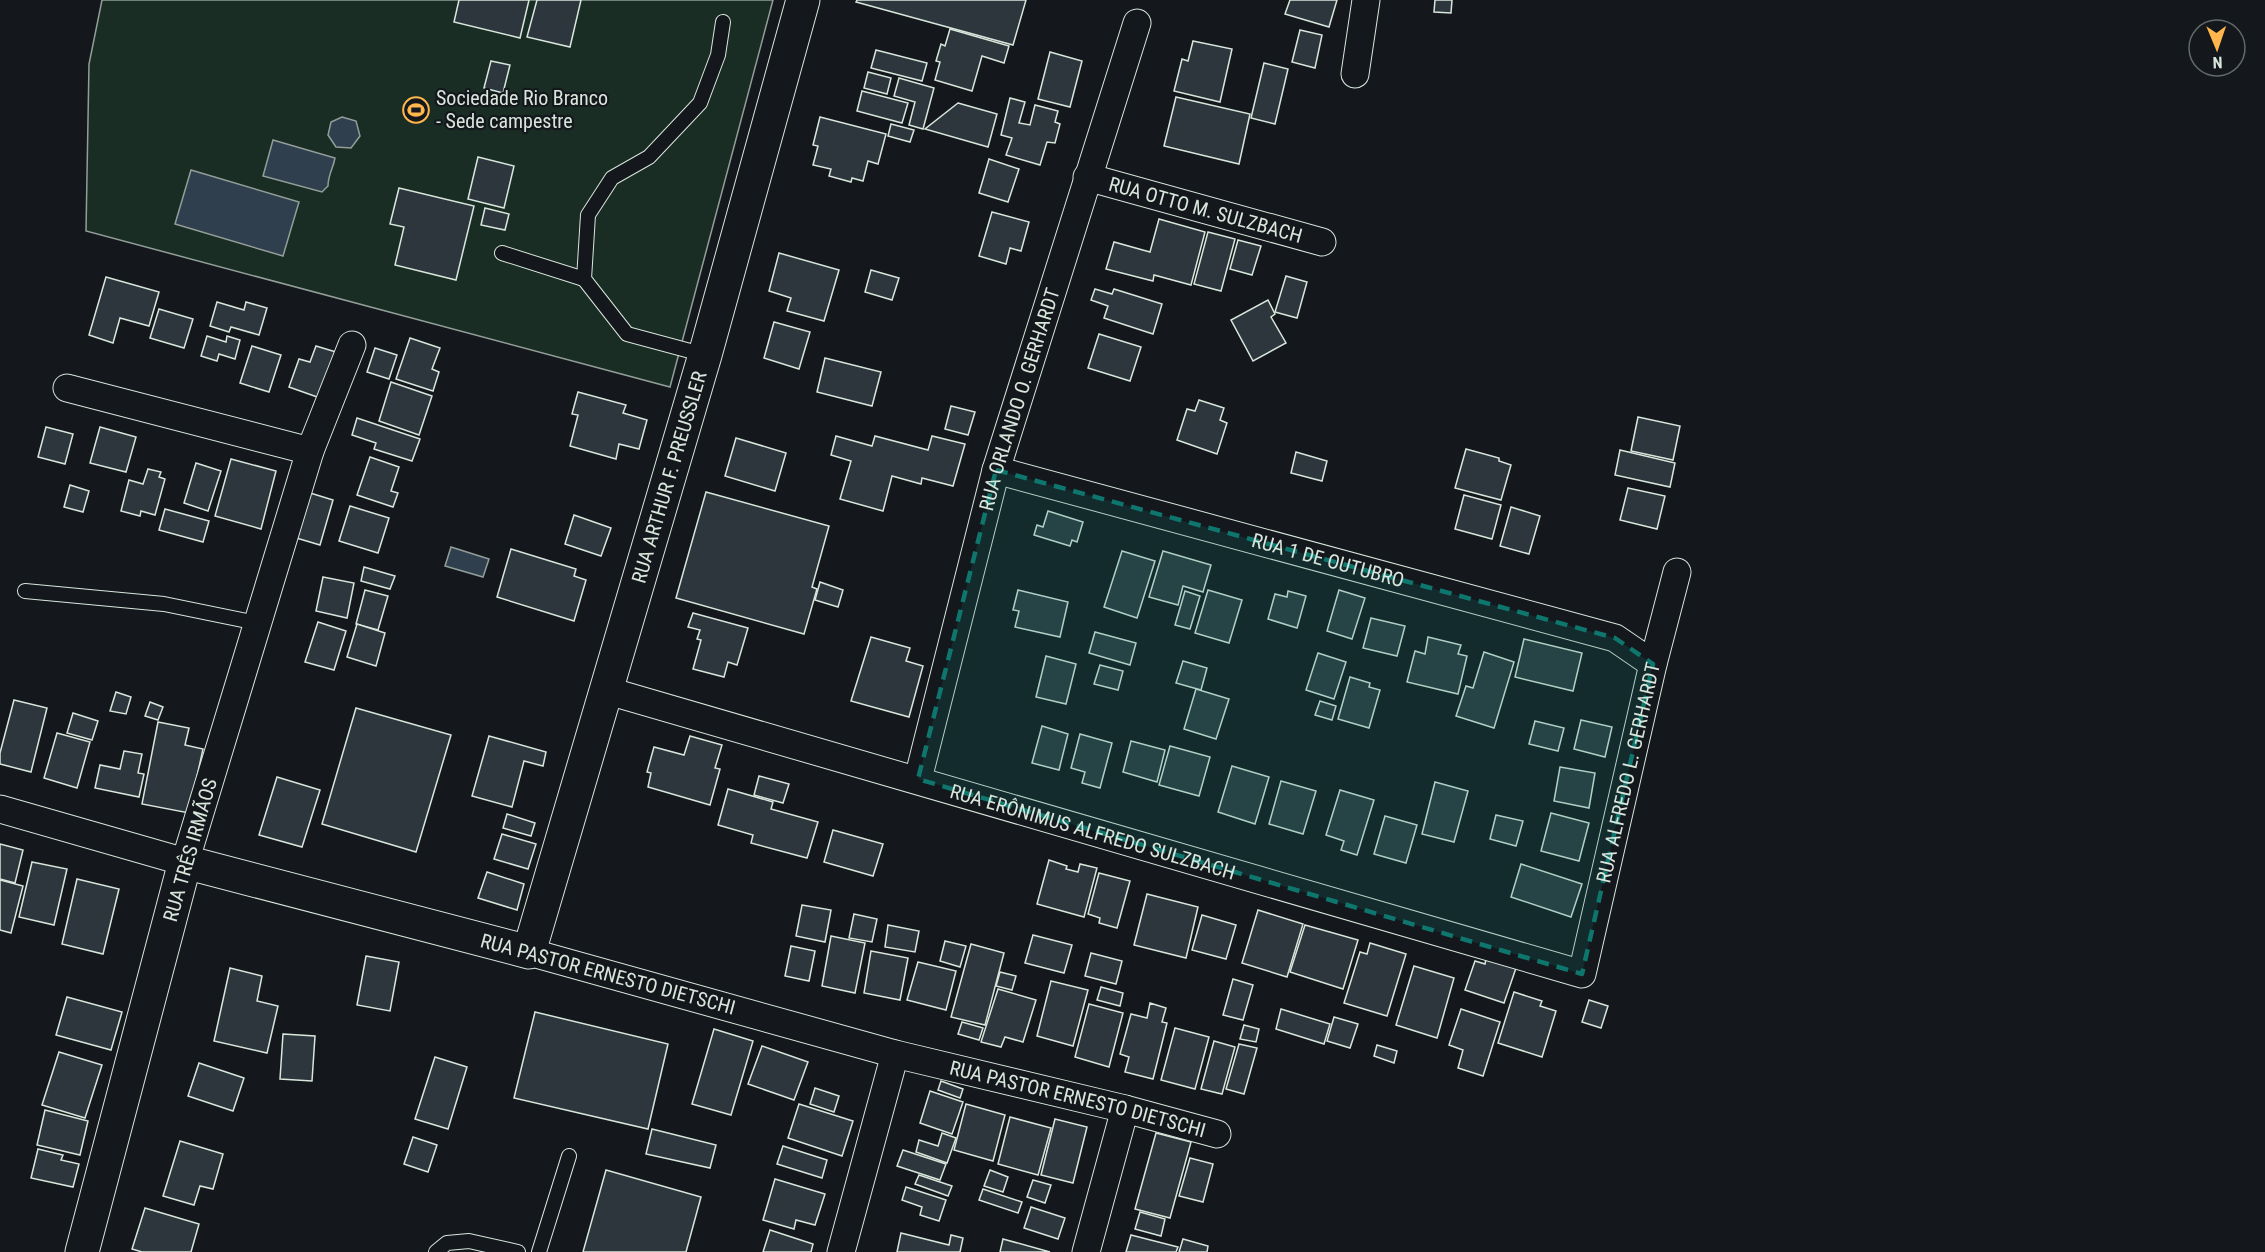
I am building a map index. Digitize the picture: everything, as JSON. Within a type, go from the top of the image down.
[{"type":"street","name":"RUA ARTHUR F. PREUSSLER","points":[[529,952],[705,355],[803,0]]},
{"type":"street","points":[[1355,74],[1366,0]]},
{"type":"street","name":"RUA ORLANDO O. GERHARDT","points":[[918,779],[996,470],[1137,23]]},
{"type":"street","name":"RUA OTTO M. SULZBACH","points":[[1087,177],[1322,242]]},
{"type":"street","name":"RUA TRÊS IRMÃOS","points":[[82,1252],[185,862],[310,451],[352,345]]},
{"type":"street","points":[[67,388],[310,451]]},
{"type":"street","name":"RUA 1 DE OUTUBRO","points":[[996,470],[1615,638],[1653,664]]},
{"type":"street","name":"RUA ALFREDO L. GERHARDT","points":[[1582,974],[1653,664],[1677,572]]},
{"type":"street","name":"RUA ERÔNIMUS ALFREDO SULZBACH","points":[[605,690],[918,779],[1582,974]]},
{"type":"street","name":"RUA PASTOR ERNESTO DIETSCHI","points":[[0,809],[185,862],[529,952],[895,1054],[1125,1109],[1217,1134]]},
{"type":"street","points":[[841,1252],[895,1054]]},
{"type":"street","points":[[1086,1252],[1125,1109]]},
{"type":"lane","points":[[584,279],[588,215],[612,178],[649,157],[700,103],[718,55],[723,22]]},
{"type":"lane","points":[[502,253],[584,279],[627,334],[705,355]]},
{"type":"lane","points":[[25,591],[164,604],[257,623]]},
{"type":"lane","points":[[539,1252],[569,1156]]},
{"type":"lane","points":[[436,1252],[447,1243],[470,1241],[519,1252]]},
{"type":"highlighted area","points":[[996,470],[1615,638],[1653,664],[1582,974],[918,779]]},
{"type":"green space","points":[[102,0],[773,0],[670,387],[86,231],[89,64]]},
{"type":"water","points":[[342,117],[356,121],[360,136],[351,148],[336,147],[328,135],[331,122]]},
{"type":"water","points":[[273,140],[335,158],[328,186],[322,192],[263,176]]},
{"type":"water","points":[[191,170],[299,202],[283,256],[175,224]]},
{"type":"water","points":[[451,547],[489,559],[483,577],[445,566]]},
{"type":"building","points":[[459,0],[529,0],[520,38],[454,22]]},
{"type":"building","points":[[537,0],[581,0],[570,47],[527,37]]},
{"type":"building","points":[[857,0],[1026,0],[1013,45],[856,2]]},
{"type":"building","points":[[1290,0],[1337,0],[1329,27],[1285,14]]},
{"type":"building","points":[[1435,0],[1452,0],[1451,13],[1434,12]]},
{"type":"building","points":[[950,29],[1009,46],[1004,63],[982,56],[972,91],[935,80],[940,62],[936,61],[941,44],[945,46]]},
{"type":"building","points":[[1300,30],[1322,35],[1315,68],[1292,62]]},
{"type":"building","points":[[1193,41],[1232,49],[1220,102],[1174,91],[1182,59],[1188,61]]},
{"type":"building","points":[[876,50],[927,63],[922,81],[871,68]]},
{"type":"building","points":[[1050,52],[1082,61],[1070,107],[1038,99]]},
{"type":"building","points":[[491,61],[510,65],[503,93],[484,88]]},
{"type":"building","points":[[1264,63],[1288,69],[1275,124],[1251,118]]},
{"type":"building","points":[[868,72],[891,78],[887,94],[864,88]]},
{"type":"building","points":[[899,78],[934,88],[923,129],[909,125],[915,102],[894,96]]},
{"type":"building","points":[[862,91],[908,103],[902,123],[857,111]]},
{"type":"building","points":[[1176,97],[1250,114],[1239,164],[1164,146]]},
{"type":"building","points":[[1010,98],[1025,102],[1019,123],[1030,125],[1035,105],[1058,111],[1055,122],[1060,124],[1055,143],[1047,142],[1040,165],[1006,155],[1012,138],[1001,135]]},
{"type":"building","points":[[958,103],[997,114],[988,147],[925,129]]},
{"type":"building","points":[[820,117],[886,134],[878,164],[868,161],[863,181],[852,178],[851,182],[829,176],[831,169],[813,165],[818,146],[813,145]]},
{"type":"building","points":[[891,124],[914,130],[910,142],[888,136]]},
{"type":"building","points":[[478,157],[514,166],[504,208],[468,199]]},
{"type":"building","points":[[989,159],[1019,169],[1008,202],[979,193]]},
{"type":"building","points":[[399,188],[474,206],[456,280],[395,265],[404,227],[390,224]]},
{"type":"building","points":[[485,208],[509,214],[505,230],[481,225]]},
{"type":"building","points":[[992,212],[1029,222],[1021,251],[1010,248],[1006,264],[979,256]]},
{"type":"building","points":[[1159,219],[1205,232],[1191,285],[1154,275],[1153,281],[1106,269],[1114,242],[1150,252]]},
{"type":"building","points":[[1208,232],[1235,239],[1221,291],[1194,284]]},
{"type":"building","points":[[1238,240],[1261,246],[1252,275],[1230,269]]},
{"type":"building","points":[[779,253],[839,270],[824,321],[787,311],[791,298],[769,291]]},
{"type":"building","points":[[871,270],[899,278],[892,300],[865,292]]},
{"type":"building","points":[[1286,276],[1307,282],[1297,318],[1275,312]]},
{"type":"building","points":[[106,277],[159,292],[149,326],[120,318],[113,343],[89,335]]},
{"type":"building","points":[[1095,289],[1112,294],[1114,289],[1162,304],[1153,334],[1104,318],[1108,306],[1091,300]]},
{"type":"building","points":[[1268,300],[1275,314],[1271,317],[1286,343],[1253,361],[1231,320]]},
{"type":"building","points":[[217,302],[244,310],[246,302],[267,308],[259,335],[231,327],[229,332],[210,326]]},
{"type":"building","points":[[159,309],[193,319],[184,348],[150,338]]},
{"type":"building","points":[[774,322],[810,332],[799,369],[764,358]]},
{"type":"building","points":[[1099,334],[1141,347],[1130,381],[1088,368]]},
{"type":"building","points":[[207,336],[226,342],[227,336],[240,340],[235,359],[219,354],[217,361],[201,356]]},
{"type":"building","points":[[410,338],[440,348],[432,369],[439,372],[433,391],[396,379]]},
{"type":"building","points":[[252,346],[281,355],[269,392],[240,383]]},
{"type":"building","points":[[316,346],[336,352],[320,398],[289,387],[299,359],[310,362]]},
{"type":"building","points":[[375,348],[397,355],[389,379],[367,372]]},
{"type":"building","points":[[825,358],[881,372],[872,406],[817,392]]},
{"type":"building","points":[[391,382],[432,396],[419,435],[379,421]]},
{"type":"building","points":[[578,392],[626,405],[623,413],[647,420],[639,449],[619,444],[616,459],[570,446],[578,415],[572,414]]},
{"type":"building","points":[[1199,400],[1224,408],[1220,420],[1227,423],[1217,454],[1177,440],[1187,409],[1195,411]]},
{"type":"building","points":[[951,406],[975,412],[968,435],[945,429]]},
{"type":"building","points":[[1638,417],[1680,426],[1673,460],[1631,451]]},
{"type":"building","points":[[357,418],[420,439],[412,461],[374,449],[376,443],[352,435]]},
{"type":"building","points":[[46,427],[73,434],[65,464],[38,457]]},
{"type":"building","points":[[100,427],[136,437],[126,472],[90,463]]},
{"type":"building","points":[[836,436],[872,446],[875,436],[928,450],[932,436],[965,444],[953,486],[922,478],[921,484],[892,476],[883,511],[840,499],[851,461],[831,455]]},
{"type":"building","points":[[736,438],[786,453],[775,491],[725,476]]},
{"type":"building","points":[[1466,449],[1499,458],[1499,461],[1511,465],[1501,500],[1455,488]]},
{"type":"building","points":[[1620,450],[1675,463],[1670,487],[1615,475]]},
{"type":"building","points":[[1296,452],[1327,461],[1322,481],[1291,473]]},
{"type":"building","points":[[370,457],[399,467],[391,491],[398,493],[393,507],[357,495]]},
{"type":"building","points":[[231,459],[276,471],[261,529],[215,516]]},
{"type":"building","points":[[196,463],[221,471],[208,511],[184,503]]},
{"type":"building","points":[[148,469],[161,472],[159,477],[165,479],[155,515],[141,511],[140,516],[121,511],[129,480],[143,484]]},
{"type":"building","points":[[70,485],[89,491],[83,512],[64,507]]},
{"type":"building","points":[[1628,488],[1665,496],[1657,529],[1620,520]]},
{"type":"building","points":[[307,492],[333,500],[320,545],[293,537]]},
{"type":"building","points":[[706,492],[829,526],[812,587],[817,589],[804,634],[676,598]]},
{"type":"building","points":[[1464,495],[1501,505],[1492,539],[1455,529]]},
{"type":"building","points":[[350,506],[389,518],[378,553],[339,541]]},
{"type":"building","points":[[1511,507],[1540,516],[1529,554],[1500,546]]},
{"type":"building","points":[[165,509],[209,521],[203,542],[159,530]]},
{"type":"building","points":[[1048,511],[1083,522],[1077,542],[1072,540],[1070,546],[1034,535],[1037,525],[1043,527]]},
{"type":"building","points":[[574,515],[611,528],[601,556],[565,544]]},
{"type":"building","points":[[511,549],[576,569],[574,576],[586,580],[574,621],[497,597]]},
{"type":"building","points":[[1122,551],[1155,561],[1137,618],[1104,607]]},
{"type":"building","points":[[1163,551],[1211,565],[1203,592],[1183,586],[1178,605],[1149,597]]},
{"type":"building","points":[[364,567],[395,576],[390,589],[361,581]]},
{"type":"building","points":[[323,577],[354,583],[347,618],[316,611]]},
{"type":"building","points":[[820,582],[843,590],[838,607],[815,600]]},
{"type":"building","points":[[365,590],[388,596],[378,630],[356,624]]},
{"type":"building","points":[[1018,590],[1068,602],[1060,637],[1015,627],[1019,611],[1013,610]]},
{"type":"building","points":[[1208,590],[1242,600],[1229,643],[1195,633]]},
{"type":"building","points":[[1339,590],[1365,598],[1352,639],[1327,631]]},
{"type":"building","points":[[1185,591],[1200,596],[1190,629],[1175,625]]},
{"type":"building","points":[[1288,591],[1306,596],[1297,628],[1268,619],[1275,594],[1287,597]]},
{"type":"building","points":[[693,613],[748,628],[737,665],[728,662],[724,677],[693,669],[701,640],[697,639],[700,630],[688,627]]},
{"type":"building","points":[[1371,618],[1405,626],[1397,656],[1363,648]]},
{"type":"building","points":[[318,622],[346,631],[334,670],[305,662]]},
{"type":"building","points":[[357,624],[385,633],[376,666],[347,657]]},
{"type":"building","points":[[1095,632],[1136,643],[1130,665],[1089,653]]},
{"type":"building","points":[[871,637],[910,648],[906,661],[923,666],[909,717],[851,701]]},
{"type":"building","points":[[1428,637],[1461,645],[1458,654],[1467,656],[1458,694],[1407,682],[1415,651],[1425,654]]},
{"type":"building","points":[[1524,639],[1582,653],[1573,691],[1515,677]]},
{"type":"building","points":[[1484,652],[1514,662],[1494,728],[1456,716],[1466,686],[1473,688]]},
{"type":"building","points":[[1318,653],[1346,662],[1334,699],[1306,690]]},
{"type":"building","points":[[1046,656],[1076,664],[1066,704],[1036,697]]},
{"type":"building","points":[[1183,661],[1207,668],[1201,690],[1176,683]]},
{"type":"building","points":[[1100,665],[1123,671],[1118,690],[1094,684]]},
{"type":"building","points":[[1350,677],[1370,683],[1369,687],[1380,690],[1369,728],[1338,719]]},
{"type":"building","points":[[1196,689],[1229,699],[1216,739],[1184,729]]},
{"type":"building","points":[[116,692],[131,697],[126,714],[110,711]]},
{"type":"building","points":[[14,700],[47,708],[31,772],[0,764],[0,753]]},
{"type":"building","points":[[1320,701],[1336,706],[1332,720],[1315,715]]},
{"type":"building","points":[[150,702],[163,707],[158,720],[145,716]]},
{"type":"building","points":[[356,708],[451,735],[416,852],[322,824]]},
{"type":"building","points":[[73,713],[98,721],[92,740],[67,733]]},
{"type":"building","points":[[1581,720],[1612,727],[1605,757],[1574,749]]},
{"type":"building","points":[[1535,721],[1564,728],[1558,751],[1529,744]]},
{"type":"building","points":[[158,722],[189,728],[185,745],[203,749],[189,813],[142,804]]},
{"type":"building","points":[[1042,726],[1068,734],[1059,770],[1032,763]]},
{"type":"building","points":[[57,733],[90,742],[77,788],[44,778]]},
{"type":"building","points":[[1080,734],[1112,743],[1100,788],[1082,783],[1085,772],[1071,768]]},
{"type":"building","points":[[489,736],[546,752],[543,766],[524,761],[512,807],[472,796]]},
{"type":"building","points":[[690,736],[722,745],[715,768],[720,769],[710,805],[648,787],[651,773],[647,772],[654,747],[684,755]]},
{"type":"building","points":[[1131,741],[1165,750],[1157,782],[1123,772]]},
{"type":"building","points":[[1170,746],[1210,757],[1199,796],[1159,785]]},
{"type":"building","points":[[124,751],[142,754],[138,773],[144,774],[139,797],[95,788],[100,765],[120,769]]},
{"type":"building","points":[[1232,766],[1269,777],[1255,824],[1218,812]]},
{"type":"building","points":[[1560,767],[1595,773],[1589,808],[1554,801]]},
{"type":"building","points":[[759,776],[789,784],[783,803],[754,795]]},
{"type":"building","points":[[277,777],[320,790],[302,847],[259,835]]},
{"type":"building","points":[[1281,781],[1316,791],[1303,834],[1269,824]]},
{"type":"building","points":[[1435,782],[1468,791],[1454,842],[1422,834]]},
{"type":"building","points":[[728,789],[773,802],[771,809],[818,822],[807,858],[751,843],[753,835],[718,825]]},
{"type":"building","points":[[1340,790],[1374,800],[1357,855],[1341,850],[1344,841],[1326,835]]},
{"type":"building","points":[[1551,813],[1589,823],[1579,861],[1541,851]]},
{"type":"building","points":[[507,814],[535,823],[531,836],[503,828]]},
{"type":"building","points":[[1496,815],[1523,821],[1516,846],[1490,839]]},
{"type":"building","points":[[1385,816],[1417,825],[1406,863],[1374,854]]},
{"type":"building","points":[[833,830],[883,844],[873,876],[824,862]]},
{"type":"building","points":[[502,834],[536,844],[528,869],[494,859]]},
{"type":"building","points":[[0,844],[23,850],[15,883],[0,879]]},
{"type":"building","points":[[1049,860],[1067,866],[1066,869],[1078,872],[1080,864],[1097,868],[1084,917],[1037,904]]},
{"type":"building","points":[[32,862],[67,869],[54,925],[19,917]]},
{"type":"building","points":[[1521,864],[1582,884],[1571,917],[1511,897]]},
{"type":"building","points":[[487,872],[524,884],[517,910],[478,898]]},
{"type":"building","points":[[1099,873],[1130,881],[1117,928],[1099,923],[1100,918],[1088,914]]},
{"type":"building","points":[[77,879],[119,889],[103,954],[62,944]]},
{"type":"building","points":[[0,880],[23,886],[11,933],[0,930]]},
{"type":"building","points":[[1147,894],[1198,907],[1186,958],[1134,945]]},
{"type":"building","points":[[802,905],[831,910],[825,942],[796,936]]},
{"type":"building","points":[[1258,910],[1303,924],[1287,977],[1242,963]]},
{"type":"building","points":[[854,914],[877,919],[872,942],[849,938]]},
{"type":"building","points":[[1202,915],[1236,925],[1226,959],[1192,950]]},
{"type":"building","points":[[888,925],[919,931],[915,952],[885,947]]},
{"type":"building","points":[[1305,925],[1358,940],[1343,989],[1290,972]]},
{"type":"building","points":[[1033,935],[1072,945],[1064,973],[1025,963]]},
{"type":"building","points":[[831,936],[865,943],[855,993],[822,986]]},
{"type":"building","points":[[945,941],[966,946],[960,967],[940,961]]},
{"type":"building","points":[[1370,943],[1406,954],[1387,1016],[1344,1003],[1360,952],[1367,954]]},
{"type":"building","points":[[971,944],[1004,953],[985,1025],[951,1017]]},
{"type":"building","points":[[791,946],[815,951],[809,981],[785,976]]},
{"type":"building","points":[[871,951],[908,958],[900,1000],[864,993]]},
{"type":"building","points":[[1091,953],[1122,961],[1116,984],[1085,976]]},
{"type":"building","points":[[366,956],[399,962],[390,1011],[357,1005]]},
{"type":"building","points":[[1486,959],[1516,968],[1504,1003],[1465,990],[1475,961],[1485,964]]},
{"type":"building","points":[[918,962],[956,971],[946,1010],[907,1000]]},
{"type":"building","points":[[1414,966],[1454,978],[1437,1038],[1396,1025]]},
{"type":"building","points":[[230,968],[262,976],[257,1001],[278,1006],[267,1053],[214,1041]]},
{"type":"building","points":[[1000,972],[1016,976],[1012,990],[996,986]]},
{"type":"building","points":[[1233,979],[1253,985],[1243,1020],[1223,1015]]},
{"type":"building","points":[[1051,981],[1088,990],[1073,1046],[1037,1036]]},
{"type":"building","points":[[1101,987],[1123,993],[1120,1006],[1097,1000]]},
{"type":"building","points":[[998,989],[1036,1000],[1023,1042],[1005,1037],[1001,1047],[981,1042]]},
{"type":"building","points":[[1514,992],[1542,1001],[1540,1006],[1556,1011],[1542,1057],[1498,1043]]},
{"type":"building","points":[[67,997],[122,1012],[111,1050],[56,1035]]},
{"type":"building","points":[[1589,1000],[1608,1006],[1601,1028],[1582,1022]]},
{"type":"building","points":[[1150,1003],[1166,1008],[1162,1022],[1167,1023],[1153,1079],[1125,1072],[1129,1057],[1120,1054],[1131,1014],[1147,1018]]},
{"type":"building","points":[[1089,1004],[1123,1013],[1109,1067],[1075,1057]]},
{"type":"building","points":[[1281,1009],[1330,1024],[1324,1044],[1276,1029]]},
{"type":"building","points":[[1461,1009],[1500,1022],[1483,1076],[1458,1068],[1463,1050],[1449,1045]]},
{"type":"building","points":[[535,1012],[668,1044],[648,1129],[514,1098]]},
{"type":"building","points":[[1334,1017],[1358,1024],[1350,1048],[1327,1041]]},
{"type":"building","points":[[962,1022],[983,1028],[979,1040],[958,1034]]},
{"type":"building","points":[[1244,1025],[1259,1029],[1256,1042],[1240,1039]]},
{"type":"building","points":[[1175,1028],[1209,1037],[1195,1089],[1161,1080]]},
{"type":"building","points":[[714,1029],[753,1041],[731,1115],[692,1104]]},
{"type":"building","points":[[283,1034],[315,1036],[312,1081],[280,1079]]},
{"type":"building","points":[[1214,1041],[1235,1047],[1222,1094],[1201,1089]]},
{"type":"building","points":[[1239,1044],[1257,1048],[1244,1094],[1226,1089]]},
{"type":"building","points":[[1377,1045],[1397,1051],[1394,1063],[1374,1056]]},
{"type":"building","points":[[762,1046],[808,1062],[794,1100],[748,1084]]},
{"type":"building","points":[[59,1052],[102,1065],[85,1118],[42,1105]]},
{"type":"building","points":[[435,1057],[467,1067],[448,1129],[415,1119]]},
{"type":"building","points":[[199,1063],[244,1078],[233,1111],[188,1096]]},
{"type":"building","points":[[941,1081],[963,1089],[960,1098],[938,1090]]},
{"type":"building","points":[[815,1088],[839,1096],[834,1112],[810,1104]]},
{"type":"building","points":[[930,1091],[963,1102],[952,1134],[920,1123]]},
{"type":"building","points":[[799,1104],[853,1121],[842,1156],[788,1138]]},
{"type":"building","points":[[966,1104],[1005,1115],[993,1161],[954,1150]]},
{"type":"building","points":[[45,1110],[88,1121],[80,1155],[37,1145]]},
{"type":"building","points":[[1010,1117],[1051,1128],[1038,1175],[998,1164]]},
{"type":"building","points":[[1055,1119],[1087,1127],[1073,1183],[1041,1175]]},
{"type":"building","points":[[652,1129],[716,1145],[710,1168],[646,1154]]},
{"type":"building","points":[[942,1133],[956,1138],[947,1163],[916,1152],[919,1140],[938,1146]]},
{"type":"building","points":[[1156,1133],[1191,1142],[1170,1218],[1135,1209]]},
{"type":"building","points":[[413,1137],[437,1145],[428,1172],[404,1164]]},
{"type":"building","points":[[180,1141],[223,1154],[213,1189],[200,1186],[194,1205],[163,1196]]},
{"type":"building","points":[[783,1146],[827,1160],[822,1178],[777,1164]]},
{"type":"building","points":[[38,1149],[63,1155],[61,1160],[79,1164],[73,1187],[31,1178]]},
{"type":"building","points":[[903,1150],[946,1164],[940,1180],[897,1166]]},
{"type":"building","points":[[1190,1158],[1213,1164],[1203,1202],[1179,1196]]},
{"type":"building","points":[[606,1170],[701,1197],[686,1252],[583,1252]]},
{"type":"building","points":[[990,1170],[1008,1177],[1003,1192],[984,1186]]},
{"type":"building","points":[[919,1175],[952,1186],[948,1196],[915,1184]]},
{"type":"building","points":[[775,1179],[825,1194],[815,1225],[796,1220],[794,1229],[763,1220]]},
{"type":"building","points":[[1033,1180],[1051,1185],[1045,1203],[1027,1197]]},
{"type":"building","points":[[906,1187],[946,1200],[939,1221],[920,1215],[922,1207],[902,1200]]},
{"type":"building","points":[[983,1189],[1022,1202],[1018,1213],[979,1200]]},
{"type":"building","points":[[1031,1207],[1065,1218],[1058,1239],[1024,1228]]},
{"type":"building","points":[[145,1208],[199,1224],[191,1252],[142,1252],[132,1249]]},
{"type":"building","points":[[1140,1212],[1165,1219],[1161,1236],[1135,1229]]},
{"type":"building","points":[[770,1230],[813,1244],[811,1252],[763,1252]]},
{"type":"building","points":[[901,1233],[949,1245],[951,1235],[963,1238],[960,1252],[897,1252]]},
{"type":"building","points":[[1131,1235],[1178,1247],[1176,1252],[1126,1252]]},
{"type":"building","points":[[1003,1239],[1050,1252],[1000,1252]]},
{"type":"building","points":[[1183,1239],[1208,1246],[1207,1252],[1179,1252]]},
{"type":"place","name":"Sociedade Rio Branco - Sede campestre","points":[[416,110]]}]
